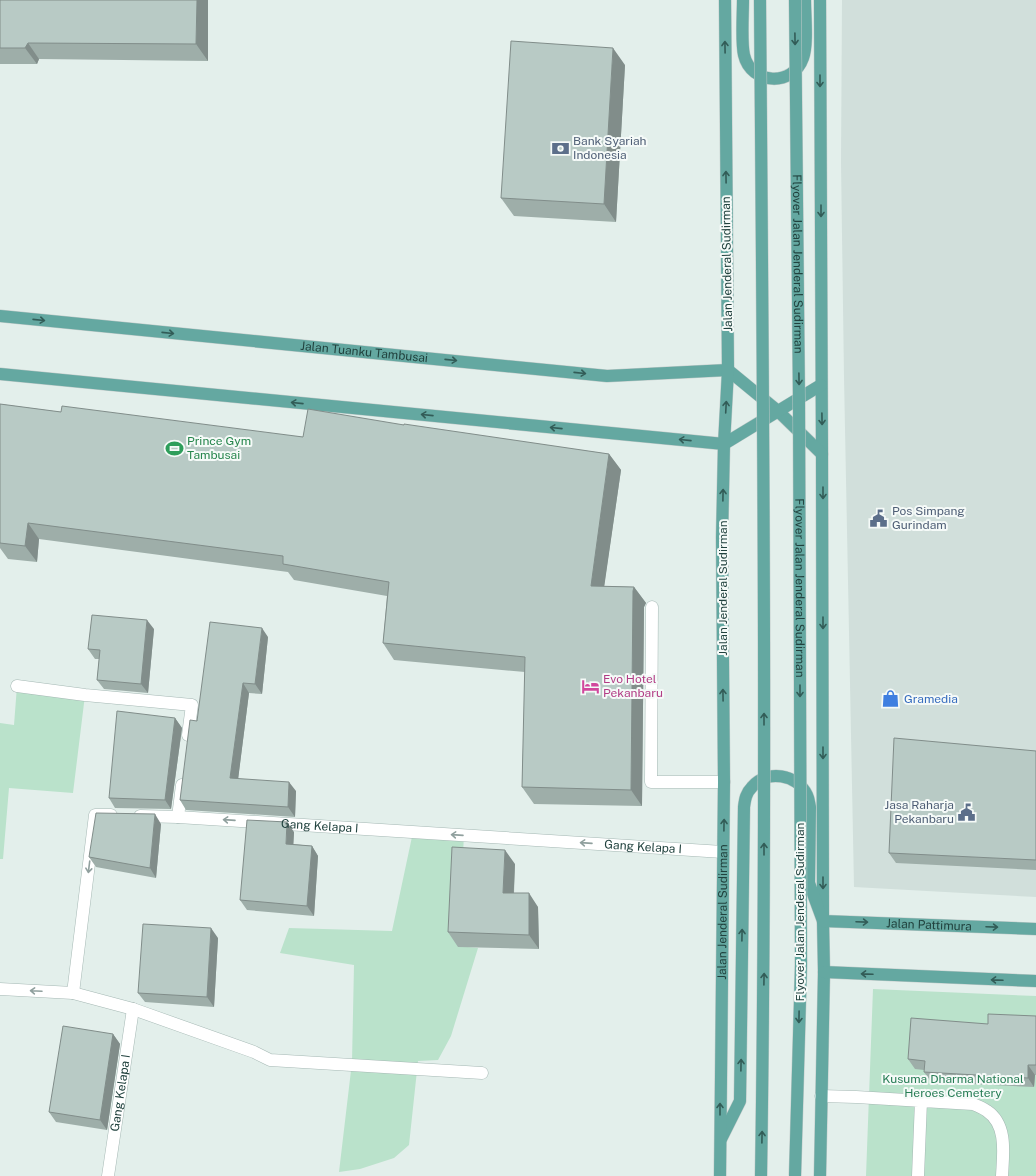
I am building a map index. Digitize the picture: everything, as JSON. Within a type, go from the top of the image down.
[{"type":"main road","name":"Jalan Jenderal Sudirman","points":[[720,1176],[724,782],[722,538],[724,444],[728,370],[724,0]]},
{"type":"main road","points":[[743,0],[744,55],[747,64],[754,72],[772,80],[783,78],[792,74],[799,67],[804,58],[805,0]]},
{"type":"main road","points":[[760,0],[764,560],[764,876],[761,1176]]},
{"type":"main road","name":"Flyover Jalan Jenderal Sudirman","points":[[795,0],[800,416],[801,933],[795,1176]]},
{"type":"main road","points":[[820,0],[824,972],[820,1176]]},
{"type":"main road","name":"Jalan Tuanku Tambusai","points":[[0,316],[607,376],[728,370]]},
{"type":"main road","points":[[728,370],[778,412],[822,454]]},
{"type":"main road","points":[[0,374],[724,444],[821,385]]},
{"type":"main road","points":[[720,1141],[740,1101],[744,807],[746,796],[752,786],[760,780],[771,776],[782,776],[788,778],[802,787],[808,796],[810,807],[809,884],[823,921]]},
{"type":"main road","name":"Jalan Pattimura","points":[[823,921],[1036,929]]},
{"type":"main road","points":[[824,972],[1036,981]]},
{"type":"street","points":[[652,607],[651,782],[724,782]]},
{"type":"street","points":[[17,686],[85,695],[192,705],[186,749]]},
{"type":"street","points":[[178,817],[184,772]]},
{"type":"street","name":"Gang Kelapa I","points":[[72,993],[95,815],[178,817],[723,852]]},
{"type":"street","points":[[0,989],[72,993],[133,1009],[254,1052],[270,1060],[482,1073]]},
{"type":"street","name":"Gang Kelapa I","points":[[108,1176],[133,1009]]},
{"type":"street","points":[[821,1096],[973,1104],[988,1111],[999,1123],[1003,1142],[1002,1176]]},
{"type":"street","points":[[918,1176],[921,1101]]},
{"type":"shaded area","points":[[842,0],[1036,0],[1036,897],[854,887],[841,162]]},
{"type":"green space","points":[[17,686],[85,695],[73,793],[9,788],[3,859],[0,859],[0,723],[14,725]]},
{"type":"green space","points":[[413,832],[464,835],[458,946],[478,948],[451,1036],[438,1060],[418,1061],[409,1145],[394,1158],[360,1169],[339,1172],[352,1062],[354,965],[280,953],[289,928],[392,931]]},
{"type":"green space","name":"Kusuma Dharma National Heroes Cemetery","points":[[873,989],[1036,996],[1036,1176],[866,1176]]},
{"type":"building","points":[[0,0],[197,0],[196,44],[28,43],[25,48],[0,48]]},
{"type":"building","points":[[511,41],[613,48],[604,204],[501,198]]},
{"type":"building","points":[[0,404],[61,412],[62,406],[303,437],[308,409],[404,425],[609,454],[591,586],[634,587],[631,790],[522,787],[525,657],[383,643],[389,582],[283,564],[283,556],[28,523],[25,546],[0,543]]},
{"type":"building","points":[[92,615],[147,620],[141,684],[97,680],[100,650],[88,649]]},
{"type":"building","points":[[210,622],[262,628],[255,684],[243,683],[230,778],[289,782],[288,807],[180,800],[190,720],[197,721]]},
{"type":"building","points":[[117,711],[175,718],[165,800],[109,798]]},
{"type":"building","name":"Jasa Raharja Pekanbaru","points":[[894,738],[1036,751],[1036,860],[889,853]]},
{"type":"building","points":[[96,813],[155,814],[150,868],[89,857]]},
{"type":"building","points":[[247,820],[287,822],[286,844],[312,846],[307,906],[240,900]]},
{"type":"building","points":[[452,847],[505,850],[503,893],[529,893],[529,935],[448,932]]},
{"type":"building","points":[[143,924],[211,928],[207,997],[138,993]]},
{"type":"building","points":[[988,1014],[1036,1016],[1036,1065],[1028,1065],[1028,1078],[924,1072],[925,1061],[908,1059],[911,1018],[988,1024]]},
{"type":"building","points":[[63,1026],[113,1034],[100,1120],[49,1112]]},
{"type":"place","name":"Bank Syariah Indonesia","points":[[560,148]]},
{"type":"place","name":"Prince Gym Tambusai","points":[[174,448]]},
{"type":"place","name":"Pos Simpang Gurindam","points":[[879,518]]},
{"type":"place","name":"Evo Hotel Pekanbaru","points":[[590,686]]},
{"type":"place","name":"Gramedia","points":[[891,699]]},
{"type":"place","name":"Jasa Raharja Pekanbaru","points":[[967,812]]}]
